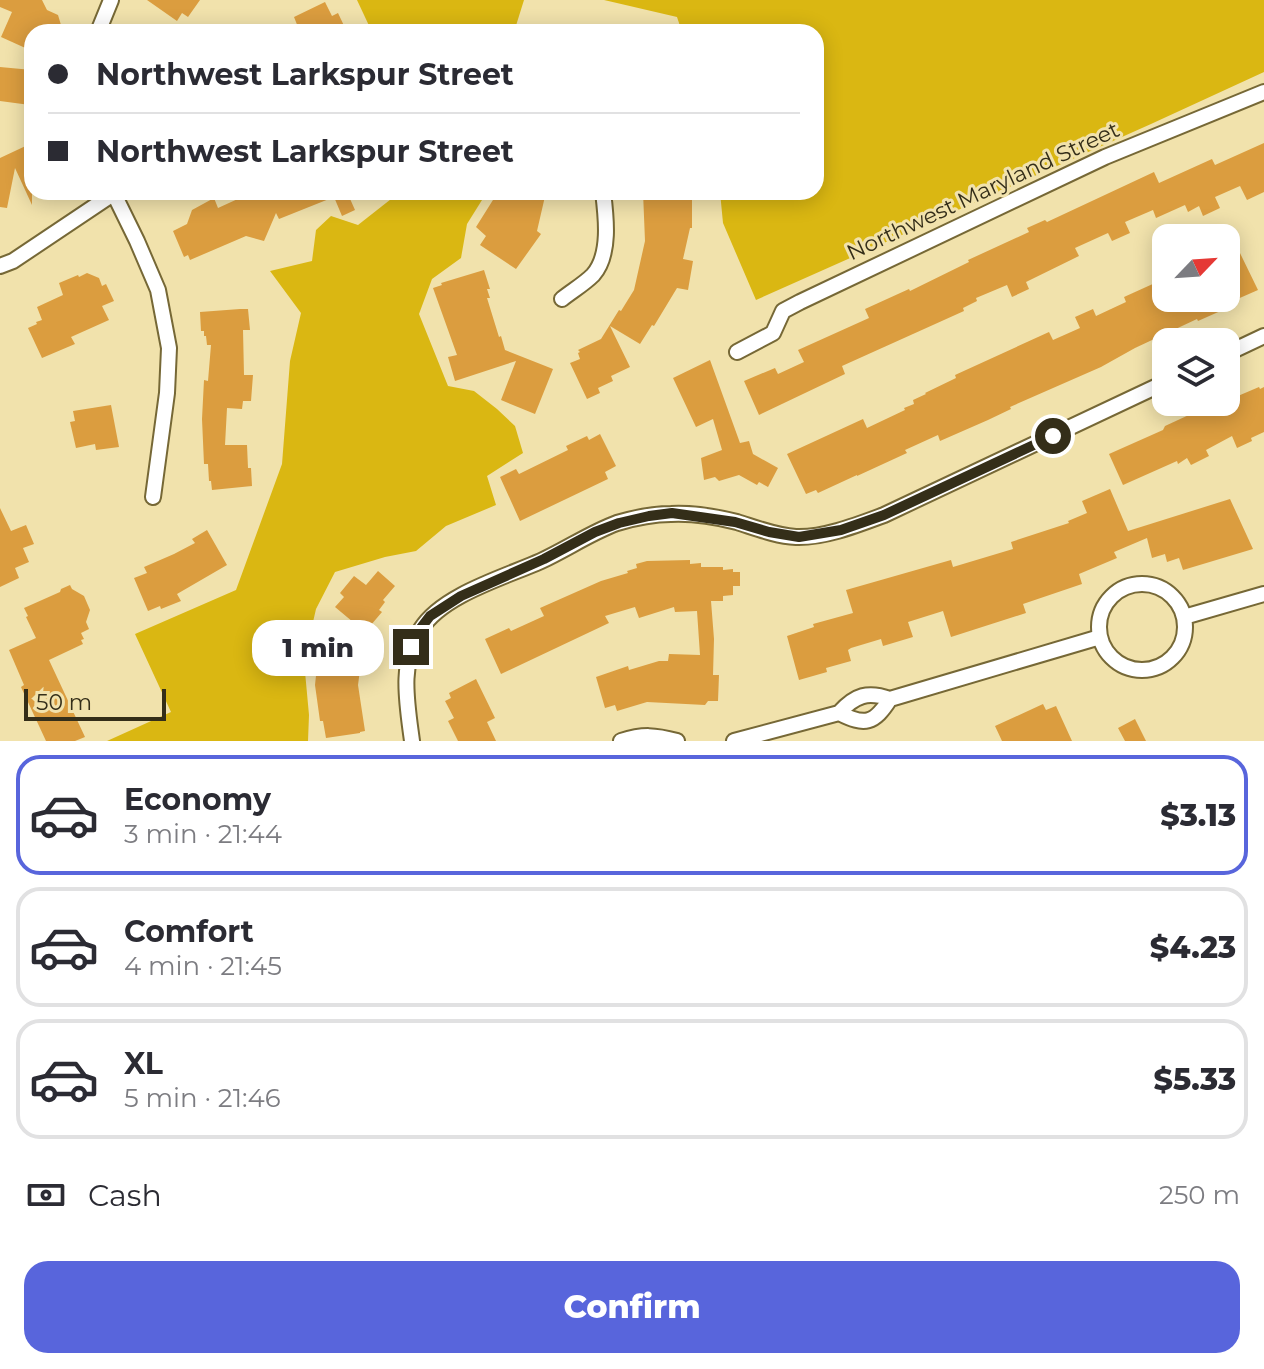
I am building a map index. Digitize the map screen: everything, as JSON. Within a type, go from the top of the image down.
[{"type":"street","points":[[101,24],[111,0]]},
{"type":"street","name":"Northwest Maryland Street","points":[[737,352],[773,333],[783,311],[800,302],[1105,157],[1264,92]]},
{"type":"street","points":[[0,266],[13,261],[102,200]]},
{"type":"street","points":[[118,200],[158,290],[169,348],[167,393],[153,497]]},
{"type":"street","points":[[562,299],[594,274],[601,262],[605,234],[603,200]]},
{"type":"street","points":[[1240,347],[1264,336]]},
{"type":"street","points":[[412,741],[406,669],[411,647],[430,616],[461,596],[595,532],[619,523],[672,513],[735,522],[784,536],[799,537],[841,530],[884,515],[1152,389]]},
{"type":"street","points":[[1149,584],[1165,590],[1177,602],[1184,617],[1185,634],[1179,650],[1168,663],[1152,670],[1135,670],[1119,664],[1107,653],[1100,637],[1099,620],[1105,604],[1116,592],[1132,585],[1149,584]]},
{"type":"street","points":[[1184,617],[1264,594]]},
{"type":"street","points":[[734,741],[789,734],[839,713],[850,701],[875,694],[890,699],[1100,637]]},
{"type":"street","points":[[839,713],[861,722],[876,718],[890,699]]},
{"type":"street","points":[[621,741],[635,736],[656,735],[677,741]]},
{"type":"shaded area","points":[[357,0],[524,0],[516,24],[368,24]]},
{"type":"shaded area","points":[[604,0],[1264,0],[1264,72],[756,300],[723,223],[721,200],[824,200],[824,24],[679,24],[677,17]]},
{"type":"shaded area","points":[[390,200],[482,200],[467,224],[461,258],[432,279],[419,314],[448,386],[474,391],[497,409],[515,426],[523,453],[487,476],[496,505],[446,526],[416,551],[335,572],[316,609],[304,661],[308,741],[107,741],[171,712],[135,634],[236,590],[282,464],[290,361],[301,313],[270,271],[312,261],[316,230],[331,216],[358,225]]},
{"type":"building","points":[[0,0],[42,0],[47,10],[58,15],[61,24],[24,24],[24,47],[1,37],[12,12],[0,7]]},
{"type":"building","points":[[147,0],[200,0],[188,17],[182,13],[177,21]]},
{"type":"building","points":[[325,2],[332,16],[338,13],[343,24],[297,24],[294,17]]},
{"type":"building","points":[[0,67],[24,69],[24,104],[0,101]]},
{"type":"building","points":[[1264,143],[1264,192],[1247,200],[1240,186],[1215,197],[1220,208],[1203,216],[1199,206],[1188,212],[1185,205],[1156,218],[1153,210],[1125,222],[1130,233],[1112,241],[1108,233],[1075,248],[1079,256],[1026,282],[1029,289],[1012,297],[1007,285],[976,298],[977,301],[963,308],[964,311],[842,366],[845,374],[759,415],[744,381],[775,368],[778,374],[804,362],[798,350],[869,318],[865,309],[910,291],[1029,232],[1027,228],[1045,220],[1047,222],[1154,172],[1159,183],[1212,159],[1215,165]]},
{"type":"building","points":[[24,147],[24,188],[15,168],[7,208],[0,207],[0,158]]},
{"type":"building","points":[[210,200],[215,200],[218,208],[236,200],[326,200],[279,219],[276,213],[264,241],[246,236],[190,260],[188,255],[184,257],[173,231],[187,224],[192,210]]},
{"type":"building","points":[[335,200],[351,200],[355,210],[342,216]]},
{"type":"building","points":[[493,200],[544,200],[537,231],[541,234],[516,269],[480,245],[486,236],[476,227]]},
{"type":"building","points":[[643,200],[692,200],[692,228],[683,259],[693,261],[688,290],[677,288],[640,344],[610,326],[630,367],[611,376],[613,381],[598,388],[600,393],[587,399],[570,363],[580,359],[578,350],[601,339],[634,290],[645,241]]},
{"type":"building","points":[[1240,253],[1258,290],[1240,298]]},
{"type":"building","points":[[484,270],[490,289],[487,289],[490,298],[487,298],[505,350],[553,369],[535,414],[501,400],[516,361],[455,381],[448,357],[457,355],[433,288]]},
{"type":"building","points":[[87,273],[99,278],[102,286],[106,284],[114,301],[102,306],[109,320],[71,337],[75,344],[42,358],[28,328],[42,320],[37,307],[63,295],[59,283]]},
{"type":"building","points":[[1152,284],[1152,312],[1218,312],[1178,328],[1152,328],[1152,340],[1101,367],[940,441],[938,435],[857,476],[818,493],[816,490],[806,494],[787,454],[863,419],[867,428],[905,410],[914,404],[913,400],[956,378],[955,375],[1049,332],[1053,340],[1080,328],[1075,317],[1093,309],[1096,316],[1126,302],[1124,297]]},
{"type":"building","points":[[248,309],[250,330],[243,330],[244,375],[253,375],[251,401],[243,401],[242,409],[227,408],[225,445],[247,445],[252,486],[212,490],[208,464],[204,464],[202,419],[204,380],[208,381],[211,345],[207,345],[204,331],[201,331],[200,312]]},
{"type":"building","points":[[710,360],[740,443],[749,441],[753,454],[778,468],[768,487],[739,475],[719,481],[715,477],[704,480],[701,458],[722,450],[713,419],[696,427],[673,378]]},
{"type":"building","points":[[1264,387],[1264,432],[1237,448],[1232,436],[1206,450],[1209,456],[1191,465],[1187,458],[1123,485],[1109,454],[1187,416],[1240,416],[1240,395]]},
{"type":"building","points":[[111,405],[119,447],[96,450],[95,444],[76,448],[70,422],[75,421],[73,411]]},
{"type":"building","points":[[600,434],[616,466],[605,472],[608,479],[520,521],[500,477],[516,469],[519,474],[568,450],[566,446],[587,436],[589,440]]},
{"type":"building","points":[[1110,489],[1128,531],[1230,499],[1253,549],[1183,570],[1179,558],[1167,562],[1165,554],[1152,558],[1147,538],[1114,552],[1117,558],[1079,574],[1082,584],[1023,604],[1026,613],[951,637],[943,611],[908,622],[913,637],[883,646],[881,639],[851,648],[848,650],[851,661],[799,680],[787,636],[814,627],[813,624],[853,613],[846,590],[951,560],[953,567],[1013,549],[1011,542],[1069,523],[1087,513],[1082,501]]},
{"type":"building","points":[[0,508],[11,531],[26,525],[34,544],[23,548],[29,562],[15,568],[19,578],[0,587]]},
{"type":"building","points":[[207,530],[227,565],[177,594],[181,601],[148,611],[134,578],[147,573],[144,567],[195,543],[192,539]]},
{"type":"building","points":[[690,560],[690,564],[701,563],[701,567],[723,567],[723,570],[740,572],[740,586],[733,586],[733,595],[723,596],[723,601],[711,601],[713,675],[719,675],[718,701],[708,701],[705,705],[647,702],[617,711],[615,705],[605,708],[596,677],[628,666],[629,670],[668,661],[669,654],[700,655],[697,611],[675,612],[674,607],[639,618],[635,607],[605,616],[609,623],[501,674],[485,639],[544,616],[540,608],[601,581],[628,573],[637,568],[636,564]]},
{"type":"building","points":[[378,571],[395,586],[383,600],[385,602],[379,610],[382,612],[365,632],[335,607],[344,597],[340,593],[354,576],[366,585]]},
{"type":"building","points":[[70,585],[84,596],[90,610],[86,622],[89,629],[81,633],[83,644],[49,660],[85,737],[75,741],[46,741],[21,687],[24,685],[9,650],[36,638],[24,608]]},
{"type":"building","points":[[321,628],[365,632],[358,685],[365,731],[360,733],[326,738],[323,721],[320,721],[315,685]]},
{"type":"building","points":[[476,679],[495,718],[487,722],[496,741],[458,741],[448,721],[454,718],[445,701],[451,698],[449,693]]},
{"type":"building","points":[[1043,704],[1046,710],[1056,706],[1072,741],[1002,741],[995,726]]},
{"type":"building","points":[[1135,719],[1146,741],[1125,741],[1118,728]]},
{"type":"route","points":[[411,647],[430,616],[444,606],[619,523],[672,513],[735,522],[784,536],[799,537],[841,530],[884,515],[1053,436]]}]
